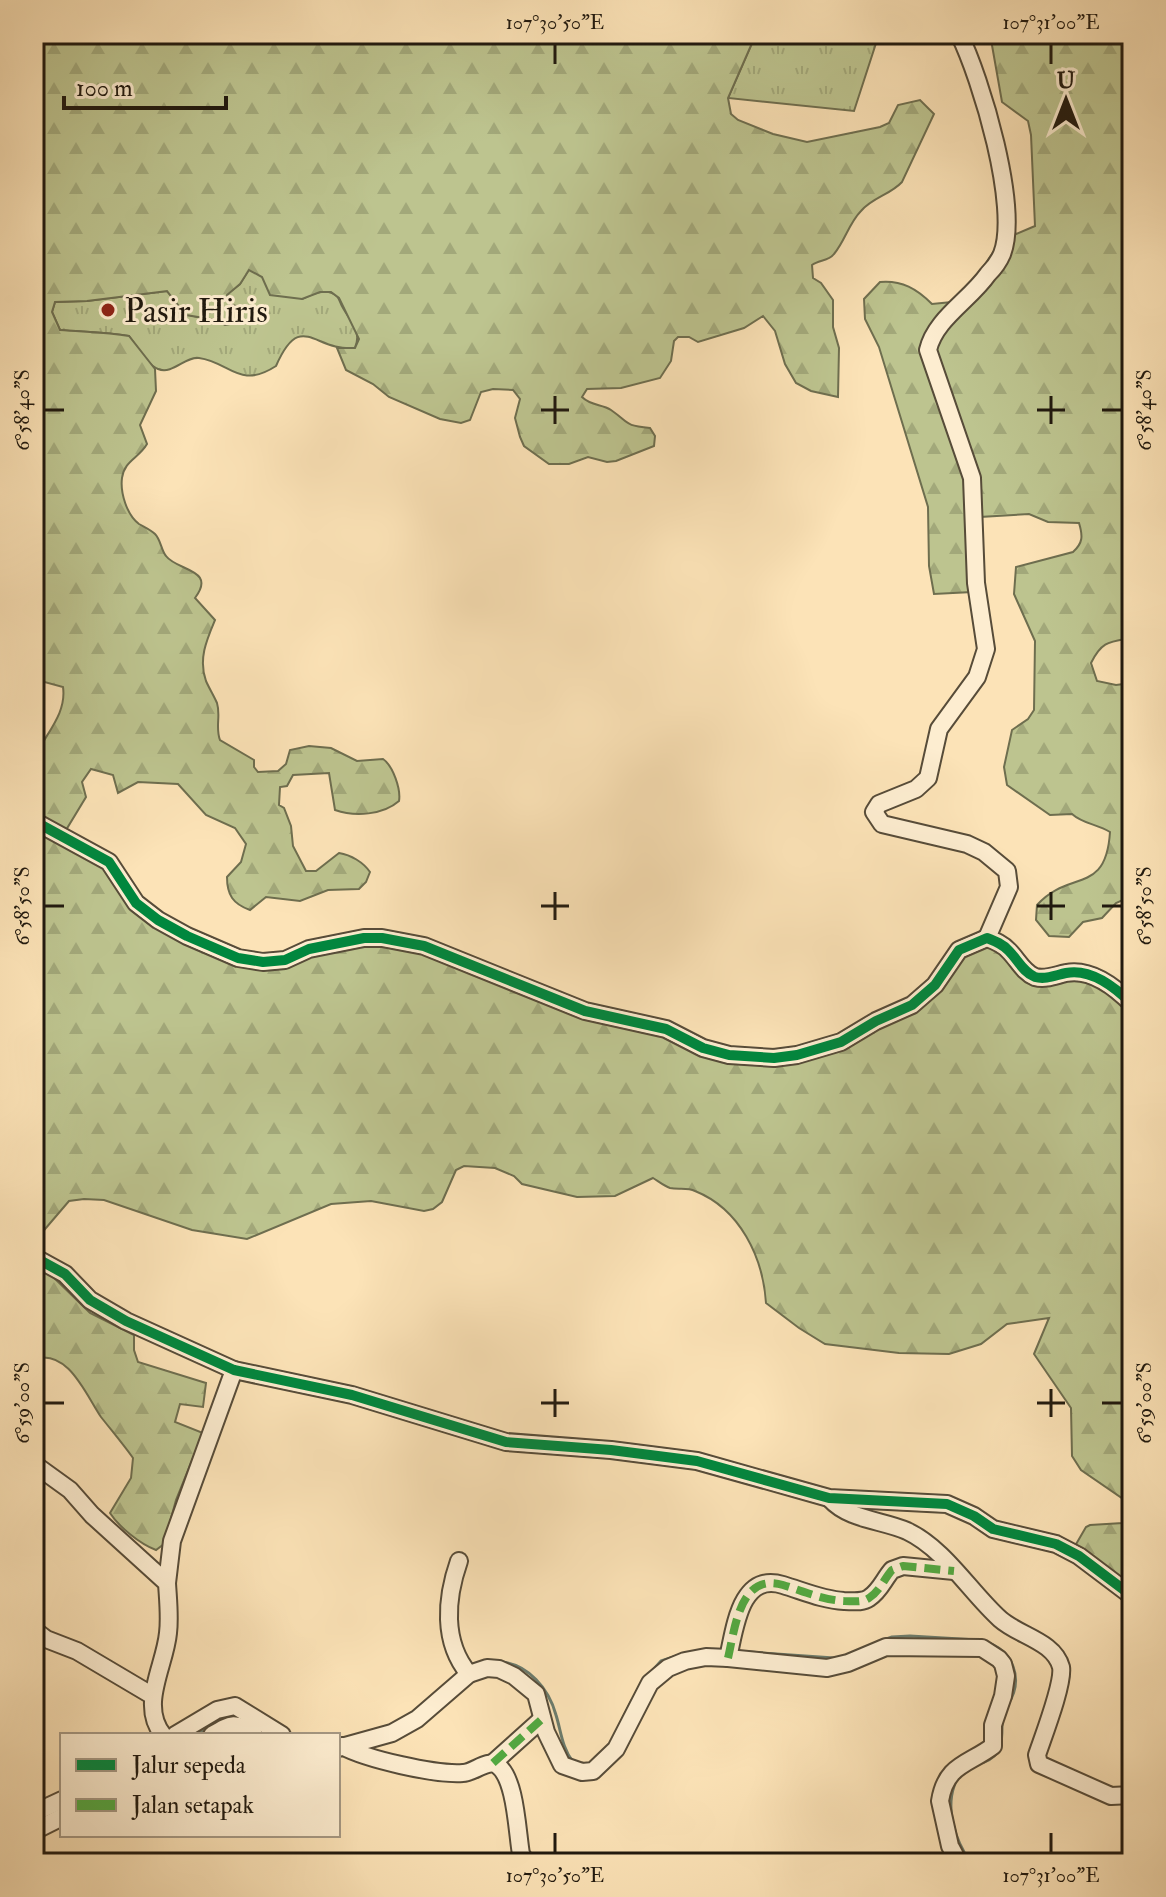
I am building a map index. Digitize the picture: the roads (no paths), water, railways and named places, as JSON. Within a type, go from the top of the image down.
[{"type":"street","points":[[34,821],[109,862],[136,903],[158,920],[238,958],[263,962],[285,960],[309,949],[364,938],[404,942],[424,946],[585,1011],[666,1029],[703,1048],[729,1055],[774,1058],[797,1055],[841,1042],[876,1021],[912,1005],[935,985],[959,950],[987,938],[1009,887],[1007,871],[984,852],[967,844],[882,824],[874,812],[879,804],[916,789],[928,778],[939,729],[977,677],[986,649],[976,583],[972,478],[928,350],[936,331],[986,277],[1002,254],[1005,235],[1000,160],[972,59],[959,34]]},
{"type":"street","points":[[987,938],[1009,950],[1033,976],[1043,978],[1077,972],[1101,980],[1118,990],[1132,1004]]},
{"type":"street","points":[[34,1257],[65,1274],[90,1300],[126,1321],[234,1370],[352,1395],[506,1442],[611,1450],[697,1461],[829,1498],[947,1504],[1004,1534],[1056,1544],[1079,1556],[1132,1596]]},
{"type":"street","points":[[161,1733],[153,1696],[169,1630],[167,1583],[172,1541],[234,1370]]},
{"type":"street","points":[[34,1464],[70,1490],[92,1515],[167,1583]]},
{"type":"street","points":[[829,1498],[842,1510],[909,1532],[928,1545],[1000,1619],[1048,1648],[1062,1671],[1037,1755],[1039,1764],[1111,1796],[1132,1795]]},
{"type":"street","points":[[459,1561],[448,1603],[454,1652],[465,1669]]},
{"type":"street","points":[[729,1654],[745,1597],[758,1585],[768,1582],[781,1584],[836,1600],[859,1602],[867,1600],[886,1582],[892,1570],[903,1566],[954,1571]]},
{"type":"street","points":[[34,1630],[46,1639],[77,1651],[153,1696]]},
{"type":"street","points":[[340,1746],[392,1733],[417,1719],[465,1669],[499,1669],[514,1676],[536,1694],[542,1719],[562,1765],[582,1772],[593,1771],[616,1749],[638,1704],[659,1674],[685,1661],[729,1654],[827,1668],[892,1647],[982,1648],[999,1659],[1006,1676],[993,1725],[993,1746],[963,1762],[951,1773],[941,1794],[950,1846],[959,1863]]},
{"type":"street","points":[[178,1733],[217,1710],[235,1706],[279,1733]]},
{"type":"street","points":[[340,1746],[377,1758],[438,1771],[464,1773],[493,1763],[542,1719]]},
{"type":"street","points":[[216,1733],[238,1724],[251,1733]]},
{"type":"street","points":[[493,1763],[504,1773],[511,1788],[521,1854],[527,1863]]},
{"type":"street","points":[[34,1813],[60,1801]]},
{"type":"street","points":[[34,1831],[60,1818]]},
{"type":"waterway","points":[[875,1643],[892,1637],[910,1636],[977,1640]]},
{"type":"waterway","points":[[985,1642],[1003,1652],[1013,1667],[1015,1685],[1008,1704]]},
{"type":"waterway","points":[[734,1651],[834,1658]]},
{"type":"waterway","points":[[652,1671],[661,1661],[683,1654]]},
{"type":"waterway","points":[[501,1662],[520,1667],[543,1687],[553,1705],[564,1745],[573,1762]]},
{"type":"waterway","points":[[614,1736],[632,1700]]},
{"type":"waterway","points":[[199,1733],[219,1722]]},
{"type":"waterway","points":[[984,1762],[998,1751],[1002,1723]]},
{"type":"waterway","points":[[956,1781],[951,1802],[953,1824],[960,1845],[971,1863]]},
{"type":"place","name":"Pasir Hiris","points":[[108,310]]}]
